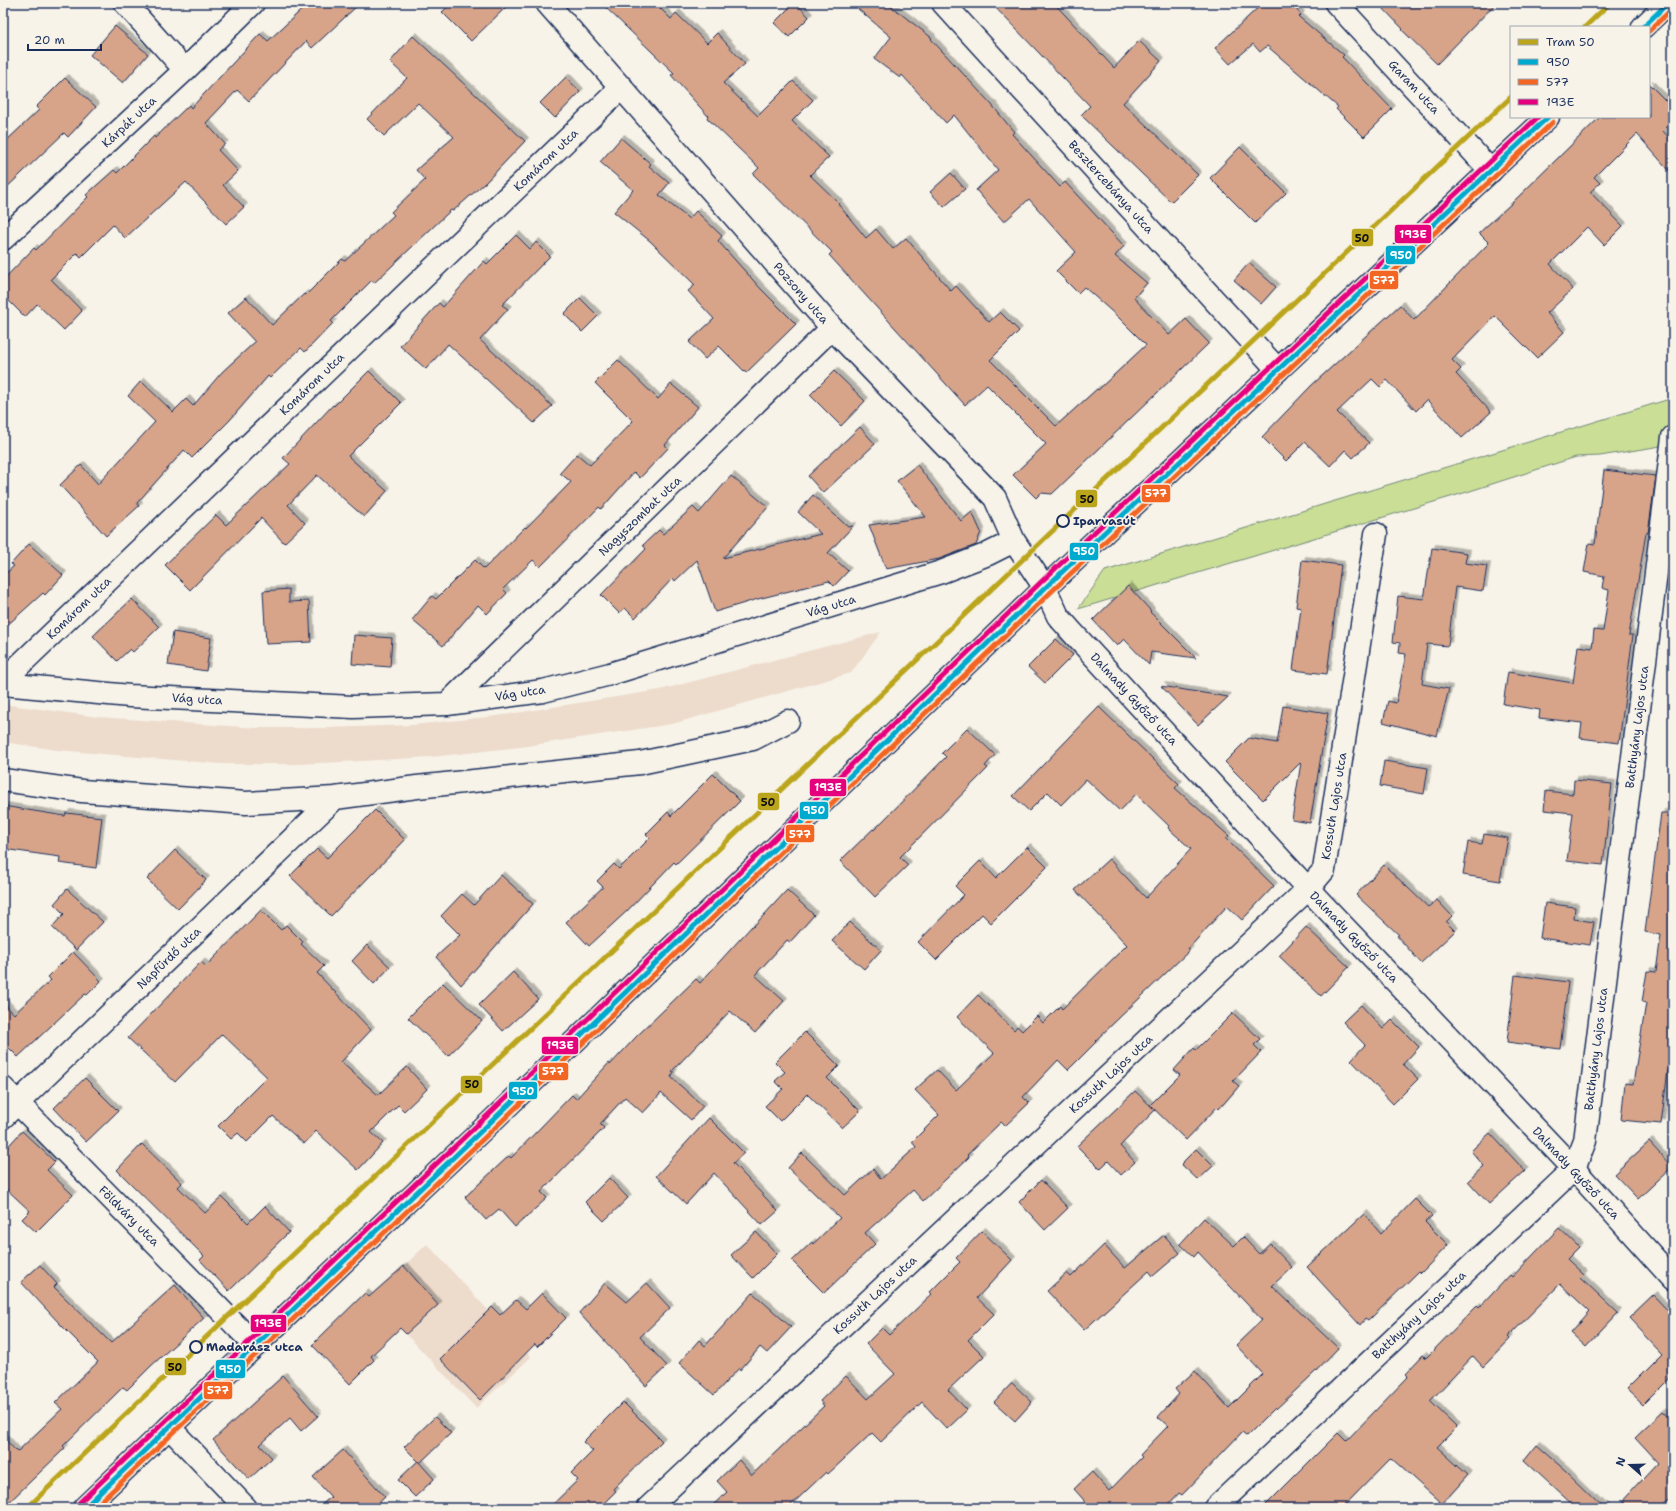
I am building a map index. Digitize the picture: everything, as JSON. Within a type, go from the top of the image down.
[{"type":"street","points":[[125,3],[185,70]]},
{"type":"street","name":"Kárpát utca","points":[[3,240],[185,70],[253,3]]},
{"type":"street","name":"Pozsony utca","points":[[546,3],[622,87],[832,328],[995,498],[1014,541],[1045,588]]},
{"type":"street","name":"Besztercebánya utca","points":[[943,3],[1278,370]]},
{"type":"street","name":"Garam utca","points":[[1336,3],[1491,171]]},
{"type":"street","points":[[1644,26],[1668,3]]},
{"type":"street","name":"Komárom utca","points":[[3,681],[622,87]]},
{"type":"street","points":[[84,1508],[496,1117],[1045,588],[1547,118]]},
{"type":"street","name":"Nagyszombat utca","points":[[447,704],[832,328]]},
{"type":"street","name":"Batthyány Lajos utca","points":[[1215,1508],[1574,1169],[1585,1141],[1673,436]]},
{"type":"street","name":"Kossuth Lajos utca","points":[[648,1508],[1308,890],[1324,870],[1376,534]]},
{"type":"street","name":"Vág utca","points":[[3,684],[130,696],[353,707],[447,704],[543,691],[610,674],[941,572],[988,554],[1014,541]]},
{"type":"street","name":"Dalmady Győző utca","points":[[1045,588],[1058,616],[1308,890],[1574,1169],[1673,1279]]},
{"type":"street","points":[[3,780],[82,791],[246,803],[335,798],[417,787],[640,764],[753,739],[788,721]]},
{"type":"street","name":"Napfürdő utca","points":[[10,1110],[335,798]]},
{"type":"street","name":"Földváry utca","points":[[3,1088],[10,1110],[255,1345]]},
{"type":"street","points":[[169,1427],[246,1508]]},
{"type":"shaded area","points":[[881,632],[851,673],[672,724],[520,747],[431,757],[362,761],[297,764],[221,764],[57,750],[3,742],[3,704],[98,717],[257,728],[327,728],[413,725],[497,716],[660,690]]},
{"type":"shaded area","points":[[427,1244],[531,1357],[476,1408],[406,1334],[404,1266]]},
{"type":"green space","points":[[1673,398],[1673,444],[1600,456],[1576,457],[1467,492],[1078,609],[1105,571]]},
{"type":"building","points":[[309,3],[360,3],[312,48],[306,41],[249,101],[237,90],[206,123],[225,144],[218,150],[238,171],[223,185],[244,207],[226,224],[186,182],[125,238],[113,225],[81,257],[77,253],[51,279],[82,311],[64,330],[37,304],[25,317],[3,295],[3,280],[34,248],[36,250],[88,197],[86,195],[114,170],[117,173],[154,136],[155,138],[189,105],[191,108],[260,34],[268,41]]},
{"type":"building","points":[[452,3],[510,3],[471,41],[442,12]]},
{"type":"building","points":[[601,3],[655,3],[671,19],[676,13],[707,43],[717,33],[745,64],[723,83],[758,116],[793,81],[813,100],[792,121],[829,157],[810,175],[839,203],[838,204],[866,238],[876,229],[893,249],[906,238],[951,291],[956,286],[989,322],[1000,312],[1019,331],[990,360],[1056,426],[1097,389],[1098,390],[1146,345],[1118,317],[1084,287],[1078,293],[1056,271],[1076,252],[1029,199],[1004,222],[976,190],[998,170],[954,115],[946,123],[902,75],[900,78],[874,59],[891,37],[851,3],[887,3],[932,38],[931,39],[992,105],[1014,132],[1012,134],[1060,187],[1065,182],[1124,246],[1115,256],[1147,283],[1134,298],[1169,335],[1186,319],[1209,343],[1052,494],[1041,493],[1036,498],[1013,475],[1046,444],[987,385],[965,405],[829,255],[832,252],[753,174],[759,168],[707,118],[708,116],[671,75],[674,73]]},
{"type":"building","points":[[794,3],[796,3],[809,17],[789,37],[774,23]]},
{"type":"building","points":[[991,3],[1054,3],[1114,68],[1139,41],[1161,61],[1123,103],[1198,175],[1171,202],[1081,115],[1090,106]]},
{"type":"building","points":[[1263,3],[1291,3],[1301,15],[1299,17],[1344,55],[1342,57],[1392,109],[1364,137],[1336,109],[1338,107],[1267,46],[1260,52],[1253,44],[1230,64],[1215,48]]},
{"type":"building","points":[[1378,3],[1496,3],[1437,64],[1402,30],[1403,29]]},
{"type":"building","points":[[115,26],[148,54],[123,83],[90,55]]},
{"type":"building","points":[[413,36],[525,141],[486,182],[453,211],[451,210],[374,283],[372,280],[331,321],[333,323],[305,352],[301,348],[270,378],[268,376],[229,421],[192,458],[184,450],[137,503],[139,506],[106,536],[60,485],[81,465],[98,484],[155,422],[128,396],[141,381],[173,412],[186,399],[193,406],[222,372],[255,342],[228,313],[246,297],[272,325],[304,294],[306,295],[342,259],[345,261],[394,215],[391,212],[425,180],[416,170],[454,137],[418,103],[384,136],[367,119],[407,78],[390,62]]},
{"type":"building","points":[[566,77],[580,92],[555,118],[540,103]]},
{"type":"building","points":[[65,78],[96,107],[68,137],[64,133],[3,191],[3,144],[39,110],[36,107]]},
{"type":"building","points":[[1650,85],[1673,108],[1673,121],[1663,131],[1673,142],[1673,175],[1637,134],[1594,177],[1600,183],[1590,192],[1623,226],[1604,245],[1587,227],[1550,264],[1573,289],[1547,313],[1564,332],[1537,358],[1495,316],[1452,360],[1461,369],[1456,374],[1491,412],[1462,438],[1427,400],[1416,411],[1387,380],[1380,387],[1372,379],[1337,412],[1369,443],[1353,458],[1345,450],[1330,466],[1305,442],[1286,461],[1262,437],[1311,386],[1400,305],[1414,320],[1489,243],[1479,233],[1599,118],[1650,118]]},
{"type":"building","points":[[621,138],[651,164],[649,166],[669,183],[659,195],[689,219],[696,211],[722,236],[718,241],[761,289],[796,324],[746,373],[719,346],[705,359],[689,342],[714,319],[688,291],[695,285],[650,241],[614,212],[633,190],[600,162]]},
{"type":"building","points":[[1240,147],[1286,193],[1255,223],[1210,178]]},
{"type":"building","points":[[951,173],[965,189],[944,207],[930,192]]},
{"type":"building","points":[[516,235],[530,249],[536,242],[550,256],[502,305],[508,309],[480,340],[552,406],[534,423],[448,344],[426,369],[400,346],[439,303],[443,307],[484,261],[487,264]]},
{"type":"building","points":[[1249,263],[1276,287],[1261,304],[1234,280]]},
{"type":"building","points":[[580,298],[598,316],[582,332],[564,314]]},
{"type":"building","points":[[618,360],[658,399],[671,384],[698,407],[665,445],[668,448],[640,478],[634,472],[601,509],[599,507],[540,567],[533,560],[503,589],[507,593],[487,614],[478,605],[443,646],[412,620],[432,596],[436,599],[475,560],[484,569],[571,482],[560,473],[577,454],[590,465],[633,421],[595,383]]},
{"type":"building","points":[[369,371],[401,403],[348,456],[387,491],[364,517],[317,475],[288,505],[305,523],[284,543],[261,518],[190,590],[165,565],[216,515],[226,525],[290,464],[283,458],[333,405],[334,406]]},
{"type":"building","points":[[834,371],[865,401],[841,426],[810,395]]},
{"type":"building","points":[[860,427],[875,444],[823,493],[808,476]]},
{"type":"building","points":[[917,465],[961,521],[972,512],[981,532],[976,545],[939,559],[886,569],[869,525],[926,517],[897,481]]},
{"type":"building","points":[[1604,470],[1656,476],[1648,533],[1646,533],[1629,635],[1633,635],[1619,743],[1580,738],[1582,723],[1539,718],[1540,710],[1503,704],[1508,672],[1573,683],[1578,646],[1592,648],[1594,630],[1603,631],[1609,590],[1602,588],[1604,576],[1584,572],[1589,543],[1595,544]]},
{"type":"building","points":[[731,476],[768,507],[723,558],[821,534],[798,512],[813,495],[848,527],[853,526],[828,553],[848,571],[834,586],[829,581],[758,599],[715,612],[697,560],[675,581],[673,578],[635,618],[625,608],[619,613],[601,595],[646,549],[643,545],[659,530],[663,534],[693,507],[699,513]]},
{"type":"building","points":[[29,544],[63,575],[45,595],[43,593],[3,629],[3,576],[14,566],[11,564]]},
{"type":"building","points":[[1432,548],[1467,553],[1465,563],[1487,566],[1483,591],[1455,587],[1448,646],[1427,644],[1422,684],[1449,689],[1437,736],[1383,722],[1388,701],[1396,703],[1406,654],[1399,653],[1400,643],[1393,642],[1398,596],[1424,599]]},
{"type":"building","points":[[1302,560],[1341,565],[1327,674],[1293,670],[1301,608],[1296,607]]},
{"type":"building","points":[[1128,586],[1151,611],[1150,612],[1196,658],[1151,652],[1149,665],[1124,639],[1117,646],[1093,620]]},
{"type":"building","points":[[289,589],[289,602],[309,601],[311,642],[266,644],[263,591]]},
{"type":"building","points":[[132,599],[159,627],[133,652],[130,649],[117,661],[93,636]]},
{"type":"building","points":[[173,632],[211,638],[206,671],[168,665]]},
{"type":"building","points":[[354,635],[392,638],[390,667],[352,664]]},
{"type":"building","points":[[1056,639],[1073,655],[1045,683],[1028,667]]},
{"type":"building","points":[[1161,686],[1228,697],[1198,725]]},
{"type":"building","points":[[1283,706],[1328,713],[1310,823],[1292,820],[1301,762],[1263,800],[1225,762],[1249,738],[1277,743]]},
{"type":"building","points":[[1099,707],[1179,784],[1175,788],[1229,836],[1226,839],[1274,886],[1242,920],[1227,906],[1188,949],[1190,950],[1095,1041],[1096,1042],[1068,1070],[1058,1060],[1023,1097],[1029,1103],[1005,1126],[1001,1122],[967,1155],[969,1157],[923,1201],[913,1190],[865,1233],[875,1244],[824,1293],[792,1261],[812,1242],[813,1244],[840,1218],[788,1168],[802,1153],[845,1195],[873,1169],[881,1179],[916,1147],[912,1142],[939,1115],[915,1090],[937,1070],[956,1090],[994,1053],[957,1017],[978,995],[1014,1030],[1017,1026],[1022,1031],[1037,1016],[1043,1023],[1060,1006],[1062,1009],[1127,945],[1075,890],[1109,859],[1146,898],[1191,849],[1168,828],[1169,826],[1136,794],[1120,811],[1086,779],[1061,805],[1048,792],[1029,811],[1013,796]]},
{"type":"building","points":[[967,728],[995,755],[985,766],[988,768],[900,857],[908,865],[875,897],[840,861],[873,829],[874,830],[946,757],[942,753]]},
{"type":"building","points":[[1384,761],[1428,768],[1424,794],[1380,786]]},
{"type":"building","points":[[713,774],[740,801],[676,864],[674,862],[627,911],[589,946],[566,922],[603,887],[597,881],[614,864],[619,869],[650,838],[646,834],[668,812],[671,816]]},
{"type":"building","points":[[1574,780],[1612,784],[1603,865],[1567,861],[1573,813],[1544,810],[1546,791],[1573,794]]},
{"type":"building","points":[[3,806],[65,816],[66,813],[102,817],[96,868],[59,863],[60,857],[3,849]]},
{"type":"building","points":[[375,810],[405,840],[331,916],[290,876],[317,849],[327,858]]},
{"type":"building","points":[[1661,813],[1673,813],[1673,1071],[1668,1070],[1661,1124],[1621,1120],[1625,1083],[1633,1084],[1646,1003],[1642,1002],[1647,971],[1656,972],[1661,935],[1645,932]]},
{"type":"building","points":[[1484,834],[1508,838],[1500,881],[1463,875],[1468,842],[1482,844]]},
{"type":"building","points":[[1027,847],[1047,867],[991,923],[982,914],[936,960],[918,942],[964,895],[955,886],[980,861],[996,878]]},
{"type":"building","points":[[175,850],[206,880],[178,909],[147,879]]},
{"type":"building","points":[[1384,865],[1428,907],[1437,900],[1452,916],[1446,922],[1455,931],[1421,963],[1397,936],[1399,935],[1356,895]]},
{"type":"building","points":[[501,875],[533,904],[461,985],[436,957],[460,935],[441,916],[462,894],[474,905]]},
{"type":"building","points":[[67,889],[103,922],[76,950],[52,927],[64,914],[54,904]]},
{"type":"building","points":[[787,890],[814,915],[790,942],[787,940],[755,975],[784,1001],[755,1033],[730,1011],[672,1071],[674,1072],[671,1077],[703,1106],[691,1120],[661,1093],[643,1113],[625,1097],[600,1124],[604,1128],[541,1192],[547,1198],[515,1227],[499,1209],[486,1220],[465,1197],[509,1156],[511,1158],[572,1095],[576,1099],[609,1063],[610,1065],[636,1037],[696,979],[700,983]]},
{"type":"building","points":[[1545,903],[1575,907],[1574,919],[1594,922],[1590,945],[1540,938]]},
{"type":"building","points":[[261,910],[281,930],[286,925],[303,942],[301,944],[324,966],[317,973],[371,1030],[341,1062],[378,1095],[407,1067],[427,1089],[404,1111],[398,1105],[371,1132],[383,1143],[358,1170],[316,1131],[304,1144],[273,1116],[247,1142],[238,1133],[231,1139],[218,1126],[267,1077],[222,1034],[175,1082],[128,1038],[201,962],[206,966]]},
{"type":"building","points":[[850,922],[881,950],[864,969],[832,941]]},
{"type":"building","points":[[1306,927],[1349,967],[1321,996],[1279,956]]},
{"type":"building","points":[[367,945],[390,967],[374,984],[352,961]]},
{"type":"building","points":[[73,952],[101,981],[87,995],[85,994],[18,1057],[3,1042],[3,1002],[14,1014],[51,980],[48,977]]},
{"type":"building","points":[[513,972],[538,999],[503,1031],[479,1005]]},
{"type":"building","points":[[1515,975],[1568,982],[1560,1049],[1507,1042]]},
{"type":"building","points":[[443,983],[482,1021],[448,1056],[408,1018]]},
{"type":"building","points":[[1361,1005],[1383,1029],[1392,1020],[1419,1047],[1403,1064],[1418,1079],[1393,1104],[1351,1060],[1365,1045],[1343,1022]]},
{"type":"building","points":[[1233,1013],[1260,1039],[1254,1045],[1261,1052],[1233,1081],[1239,1086],[1219,1109],[1217,1107],[1186,1140],[1150,1105],[1180,1075],[1174,1070],[1194,1048],[1196,1050]]},
{"type":"building","points":[[805,1032],[839,1066],[827,1078],[860,1111],[842,1128],[807,1094],[780,1121],[765,1106],[783,1089],[775,1081],[785,1072],[775,1062]]},
{"type":"building","points":[[85,1078],[118,1111],[86,1142],[54,1108]]},
{"type":"building","points":[[1135,1091],[1155,1110],[1120,1146],[1135,1162],[1121,1175],[1108,1161],[1100,1169],[1077,1146]]},
{"type":"building","points":[[709,1118],[744,1153],[733,1163],[778,1211],[762,1225],[714,1173],[686,1204],[656,1176]]},
{"type":"building","points":[[22,1131],[55,1162],[47,1170],[73,1195],[36,1232],[22,1219],[30,1211],[3,1186],[3,1152]]},
{"type":"building","points":[[1490,1133],[1525,1171],[1489,1204],[1468,1181],[1484,1166],[1471,1151]]},
{"type":"building","points":[[1649,1142],[1672,1167],[1638,1199],[1614,1174]]},
{"type":"building","points":[[142,1144],[182,1183],[178,1187],[205,1213],[222,1197],[248,1223],[265,1206],[289,1232],[229,1291],[200,1260],[204,1256],[117,1170]]},
{"type":"building","points":[[1196,1149],[1213,1166],[1198,1180],[1181,1164]]},
{"type":"building","points":[[609,1178],[628,1198],[604,1221],[585,1202]]},
{"type":"building","points":[[1041,1180],[1068,1208],[1045,1230],[1019,1202]]},
{"type":"building","points":[[1415,1199],[1432,1216],[1425,1222],[1448,1245],[1421,1273],[1419,1271],[1368,1321],[1365,1319],[1360,1325],[1307,1267],[1364,1214],[1381,1234]]},
{"type":"building","points":[[1204,1218],[1234,1246],[1243,1237],[1259,1254],[1270,1244],[1292,1267],[1272,1286],[1338,1348],[1314,1373],[1276,1409],[1275,1408],[1247,1436],[1242,1432],[1182,1495],[1179,1493],[1165,1508],[1091,1508],[1074,1489],[1092,1472],[1109,1491],[1142,1457],[1140,1455],[1168,1426],[1158,1417],[1179,1394],[1175,1389],[1195,1371],[1229,1408],[1263,1374],[1236,1345],[1262,1320],[1198,1252],[1194,1257],[1180,1244]]},
{"type":"building","points":[[1559,1228],[1579,1247],[1567,1259],[1584,1275],[1581,1278],[1618,1313],[1586,1347],[1570,1332],[1589,1311],[1560,1284],[1508,1337],[1510,1339],[1483,1367],[1473,1356],[1430,1401],[1457,1427],[1437,1447],[1468,1475],[1442,1504],[1391,1458],[1342,1508],[1263,1508],[1338,1433],[1346,1441],[1408,1377],[1405,1374],[1423,1355],[1426,1358],[1477,1306],[1479,1308],[1510,1275],[1512,1277]]},
{"type":"building","points":[[982,1231],[1012,1260],[977,1298],[994,1314],[968,1340],[984,1356],[948,1390],[967,1410],[947,1429],[922,1402],[881,1442],[872,1433],[828,1474],[826,1472],[788,1508],[710,1508],[727,1492],[717,1481],[739,1460],[752,1475],[824,1406],[820,1401],[846,1376],[868,1399],[895,1374],[866,1344],[882,1328],[889,1335],[932,1294],[930,1292],[960,1262],[956,1258]]},
{"type":"building","points":[[756,1232],[777,1254],[753,1278],[731,1255]]},
{"type":"building","points":[[1164,1235],[1180,1253],[1153,1276],[1149,1271],[1084,1330],[1047,1291],[1067,1273],[1071,1277],[1104,1245],[1125,1268]]},
{"type":"building","points":[[40,1265],[57,1284],[54,1287],[111,1343],[175,1285],[204,1318],[127,1390],[123,1387],[63,1446],[65,1448],[3,1508],[3,1437],[17,1452],[62,1409],[55,1403],[98,1362],[21,1282]]},
{"type":"building","points":[[404,1266],[438,1305],[406,1334],[400,1328],[371,1356],[374,1360],[350,1384],[312,1345],[365,1293],[369,1297]]},
{"type":"building","points":[[605,1283],[627,1302],[647,1283],[670,1308],[640,1337],[667,1366],[646,1386],[579,1313]]},
{"type":"building","points":[[542,1293],[566,1318],[537,1347],[535,1344],[480,1400],[440,1359],[492,1307],[500,1315],[516,1300],[526,1309]]},
{"type":"building","points":[[753,1293],[791,1327],[767,1353],[760,1347],[740,1370],[739,1368],[714,1395],[679,1363],[699,1340],[705,1346]]},
{"type":"building","points":[[1653,1295],[1673,1316],[1673,1375],[1643,1405],[1626,1389],[1662,1353],[1629,1318]]},
{"type":"building","points":[[283,1376],[318,1416],[301,1431],[290,1418],[260,1445],[272,1458],[249,1479],[213,1440]]},
{"type":"building","points":[[1012,1383],[1032,1402],[1015,1421],[994,1402]]},
{"type":"building","points":[[623,1402],[662,1441],[613,1489],[616,1491],[599,1508],[549,1508],[578,1480],[571,1473],[593,1451],[583,1442]]},
{"type":"building","points":[[1663,1412],[1673,1422],[1673,1495],[1661,1508],[1616,1508],[1658,1463],[1635,1438]]},
{"type":"building","points":[[435,1417],[451,1433],[420,1463],[404,1447]]},
{"type":"building","points":[[1537,1445],[1567,1471],[1605,1508],[1575,1508],[1524,1461]]},
{"type":"building","points":[[343,1450],[385,1497],[373,1508],[318,1508],[331,1497],[313,1477]]},
{"type":"building","points":[[418,1461],[434,1479],[415,1497],[398,1480]]},
{"type":"tram line","name":"50","points":[[1586,26],[1610,3]]},
{"type":"tram line","name":"50","points":[[27,1508],[1063,521],[1510,98]]},
{"type":"transit line","name":"950","points":[[1644,26],[1668,3]]},
{"type":"transit line","name":"577","points":[[1650,30],[1673,8]]},
{"type":"transit line","name":"193E","points":[[79,1503],[491,1112],[1040,583],[1537,118]]},
{"type":"transit line","name":"950","points":[[84,1508],[496,1117],[1045,588],[1547,118]]},
{"type":"transit line","name":"577","points":[[94,1508],[501,1122],[1050,593],[1553,122]]},
{"type":"place","name":"Iparvasút","points":[[1063,521]]},
{"type":"place","name":"Madarász utca","points":[[196,1347]]}]
